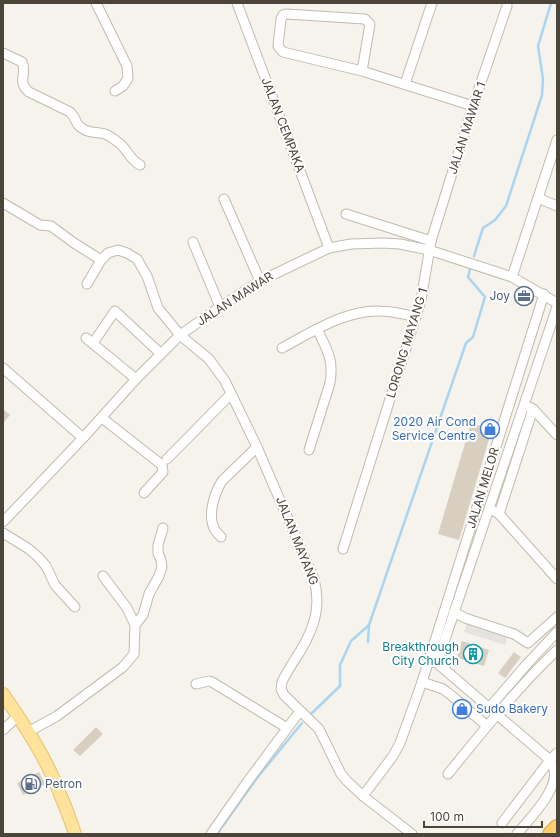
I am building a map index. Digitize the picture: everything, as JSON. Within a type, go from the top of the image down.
[{"type":"highway","points":[[550,834],[557,826]]},
{"type":"main road","points":[[3,694],[28,732],[62,798],[75,834]]},
{"type":"street","points":[[96,3],[126,66],[128,78],[123,86],[115,91]]},
{"type":"street","name":"JALAN CEMPAKA","points":[[237,3],[329,248]]},
{"type":"street","points":[[405,84],[432,3]]},
{"type":"street","name":"JALAN MAWAR 1","points":[[430,245],[473,106],[507,6]]},
{"type":"street","points":[[362,71],[370,24],[368,21],[365,19],[283,15],[281,19],[278,46],[283,52],[362,71],[473,106]]},
{"type":"street","points":[[3,53],[22,62],[24,70],[23,84],[29,92],[70,112],[75,122],[86,130],[109,136],[120,144],[131,158],[140,166]]},
{"type":"street","points":[[512,277],[557,140]]},
{"type":"street","points":[[538,198],[557,206]]},
{"type":"street","points":[[224,199],[260,281]]},
{"type":"street","points":[[3,203],[40,225],[51,226],[74,243],[102,260],[87,284]]},
{"type":"street","points":[[346,214],[404,233],[430,245]]},
{"type":"street","points":[[400,244],[404,233]]},
{"type":"street","points":[[193,242],[220,307]]},
{"type":"street","name":"JALAN MAWAR","points":[[3,522],[102,418],[136,379],[180,335],[260,281],[329,248],[369,242],[430,245],[512,277],[544,294],[557,303]]},
{"type":"street","name":"LORONG MAYANG 1","points":[[343,549],[416,317],[425,284],[430,245]]},
{"type":"street","name":"JALAN MAYANG","points":[[102,260],[108,252],[118,250],[137,259],[147,276],[158,308],[180,335],[209,359],[218,369],[257,447],[314,579],[318,593],[317,608],[308,637],[282,682],[284,695],[319,729],[341,774],[353,788],[412,834]]},
{"type":"street","name":"JALAN MELOR","points":[[433,662],[463,550],[544,294]]},
{"type":"street","name":"JALAN MELOR","points":[[363,796],[400,743],[422,682],[433,662],[454,612],[515,431],[528,407],[557,307]]},
{"type":"street","points":[[136,379],[90,340],[115,311],[161,354]]},
{"type":"street","points":[[282,348],[341,318],[361,313],[379,311],[399,313],[416,317]]},
{"type":"street","points":[[309,450],[332,372],[329,355],[317,329]]},
{"type":"street","points":[[5,373],[83,438]]},
{"type":"street","points":[[167,459],[231,394]]},
{"type":"street","points":[[499,514],[528,407],[557,435]]},
{"type":"street","points":[[102,418],[162,465],[163,472],[144,493]]},
{"type":"street","points":[[502,427],[515,431]]},
{"type":"street","points":[[221,537],[215,530],[212,521],[212,509],[218,487],[222,481],[257,447]]},
{"type":"street","points":[[489,508],[499,514],[557,579]]},
{"type":"street","points":[[135,625],[143,615],[149,594],[159,576],[162,567],[158,553],[158,545],[163,528]]},
{"type":"street","points":[[3,533],[29,549],[38,557],[46,566],[55,585],[75,607]]},
{"type":"street","points":[[463,550],[474,553]]},
{"type":"street","points":[[28,732],[58,716],[123,667],[134,654],[135,625],[127,608],[103,576]]},
{"type":"street","points":[[454,612],[465,618],[514,634],[528,643],[557,617]]},
{"type":"street","points":[[489,708],[557,632]]},
{"type":"street","points":[[448,774],[535,671],[557,650]]},
{"type":"street","points":[[433,662],[550,760],[554,770],[554,780],[550,791],[516,834]]},
{"type":"street","points":[[196,684],[209,681],[212,682],[287,728]]},
{"type":"street","points":[[422,682],[443,689],[487,726]]},
{"type":"street","points":[[211,834],[300,711]]},
{"type":"street","points":[[4,726],[18,716]]},
{"type":"street","points":[[502,823],[557,753]]},
{"type":"shaded area","points":[[468,620],[509,633],[505,645],[464,632]]},
{"type":"building","points":[[3,409],[10,415],[3,423]]},
{"type":"building","points":[[471,423],[492,429],[459,540],[438,534]]},
{"type":"building","name":"Breakthrough City Church","points":[[462,641],[489,650],[484,666],[457,658]]},
{"type":"building","points":[[514,652],[521,657],[505,678],[498,673]]},
{"type":"building","points":[[96,727],[103,734],[80,756],[73,750]]},
{"type":"building","name":"Petron","points":[[39,772],[45,784],[23,795],[17,783]]},
{"type":"waterway","points":[[474,256],[483,228],[495,220],[506,206],[542,95],[543,79],[538,46],[551,3]]},
{"type":"waterway","points":[[311,714],[340,686],[340,665],[351,641],[369,625],[466,343],[473,337],[485,297],[468,277],[470,269]]},
{"type":"waterway","points":[[368,642],[369,625]]},
{"type":"waterway","points":[[217,834],[257,778],[302,723]]},
{"type":"place","name":"Joy","points":[[524,296]]},
{"type":"place","name":"2020 Air Cond Service Centre","points":[[490,429]]},
{"type":"place","name":"Breakthrough City Church","points":[[473,654]]},
{"type":"place","name":"Sudo Bakery","points":[[462,709]]},
{"type":"place","name":"Petron","points":[[31,784]]}]
